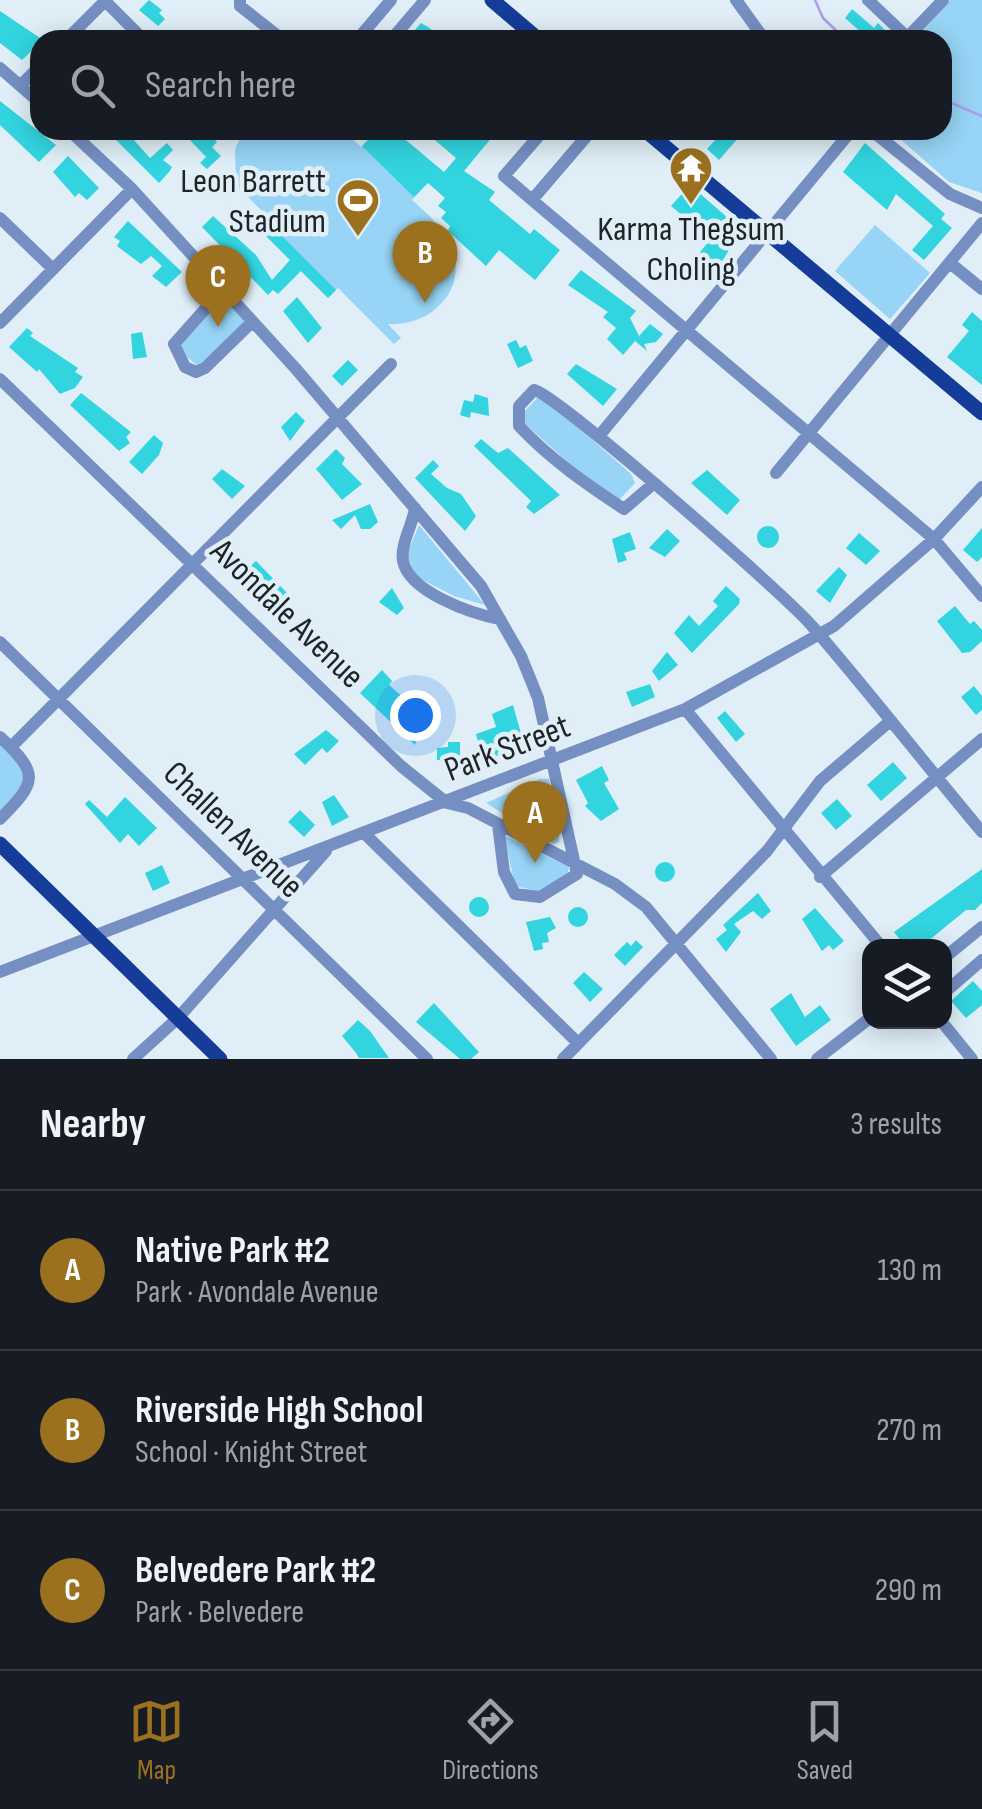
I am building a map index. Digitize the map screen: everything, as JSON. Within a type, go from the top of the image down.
[{"type":"main road","points":[[492,0],[527,30]]},
{"type":"main road","points":[[657,140],[982,413]]},
{"type":"main road","points":[[0,844],[220,1059]]},
{"type":"street","points":[[76,30],[105,0],[134,30]]},
{"type":"street","points":[[240,0],[240,6],[270,30]]},
{"type":"street","points":[[366,30],[391,0]]},
{"type":"street","points":[[400,30],[425,0]]},
{"type":"street","points":[[736,0],[757,30]]},
{"type":"street","points":[[868,0],[897,30]]},
{"type":"street","points":[[914,30],[942,0]]},
{"type":"street","points":[[0,68],[30,94]]},
{"type":"street","points":[[21,85],[30,76]]},
{"type":"street","points":[[80,140],[132,188],[481,586],[538,698],[563,828],[576,866],[570,881],[540,897],[516,894],[504,872],[498,825]]},
{"type":"street","points":[[535,140],[504,176],[934,539],[982,596]]},
{"type":"street","points":[[532,200],[583,140]]},
{"type":"street","points":[[599,436],[844,140]]},
{"type":"street","points":[[883,140],[950,194],[982,208]]},
{"type":"street","points":[[0,322],[132,188]]},
{"type":"street","points":[[0,218],[53,269]]},
{"type":"street","points":[[776,473],[982,223]]},
{"type":"street","points":[[950,263],[982,289]]},
{"type":"street","points":[[223,290],[174,344],[185,367],[196,372],[205,368],[252,322]]},
{"type":"street","points":[[11,747],[391,364]]},
{"type":"street","name":"Avondale Avenue","points":[[0,379],[401,766],[447,802],[468,808],[628,893],[677,942],[771,1059]]},
{"type":"street","points":[[653,484],[624,509],[577,478],[533,441],[519,426],[519,406],[534,390],[546,392],[599,436],[814,627],[888,723],[982,832]]},
{"type":"street","name":"Park Street","points":[[0,972],[244,882],[684,709],[819,636],[934,539],[982,488]]},
{"type":"street","points":[[414,508],[402,556],[411,578],[460,606],[500,619]]},
{"type":"street","name":"Challen Avenue","points":[[0,642],[427,1059]]},
{"type":"street","points":[[684,709],[875,939]]},
{"type":"street","points":[[562,1059],[782,831],[820,780],[888,723]]},
{"type":"street","points":[[0,736],[26,763],[31,780],[29,790],[0,819]]},
{"type":"street","points":[[820,876],[982,739]]},
{"type":"street","points":[[365,834],[578,1043]]},
{"type":"street","points":[[133,1059],[178,1018],[277,912],[327,849]]},
{"type":"street","points":[[952,951],[977,931],[982,946]]},
{"type":"street","points":[[952,986],[982,960]]},
{"type":"street","points":[[817,1059],[862,1024]]},
{"type":"street","points":[[948,1029],[972,1059]]},
{"type":"shaded area","points":[[950,0],[982,0],[982,193],[949,182],[901,140],[952,140],[952,30],[924,30]]},
{"type":"shaded area","name":"Leon Barrett Stadium","points":[[239,140],[354,140],[361,147],[372,140],[423,188],[412,200],[449,241],[456,273],[444,300],[420,319],[388,324],[401,338],[394,344],[338,288],[328,298],[262,232],[272,221],[236,185],[235,150]]},
{"type":"shaded area","points":[[875,225],[930,273],[890,319],[835,271]]},
{"type":"shaded area","points":[[223,295],[249,324],[205,363],[197,365],[179,351],[186,330]]},
{"type":"shaded area","points":[[538,397],[545,398],[631,474],[635,483],[620,499],[608,498],[523,422],[524,412]]},
{"type":"shaded area","points":[[419,525],[485,605],[454,596],[415,576],[407,554]]},
{"type":"shaded area","points":[[0,745],[22,767],[25,786],[0,813]]},
{"type":"shaded area","points":[[540,779],[549,779],[559,835],[559,842],[553,844],[486,803]]},
{"type":"shaded area","points":[[504,835],[569,867],[567,876],[538,891],[515,886]]},
{"type":"building","points":[[149,0],[162,10],[159,13],[165,19],[158,26],[139,10]]},
{"type":"building","points":[[852,9],[874,28],[878,23],[885,30],[859,30],[845,18]]},
{"type":"building","points":[[0,11],[30,31],[30,52],[22,60],[0,43]]},
{"type":"building","points":[[0,101],[30,125],[30,140],[50,140],[56,145],[39,162],[0,125]]},
{"type":"building","points":[[116,140],[134,140],[150,158],[167,143],[173,150],[163,160],[172,167],[159,183]]},
{"type":"building","points":[[190,140],[215,140],[212,147],[221,156],[207,169],[200,163],[206,157]]},
{"type":"building","points":[[368,140],[406,140],[444,172],[456,158],[435,140],[490,140],[464,171],[495,192],[489,200],[530,234],[534,229],[560,250],[535,280],[499,250],[486,266],[448,231],[450,226],[441,218],[446,212],[438,206],[445,198],[428,183],[414,197],[362,146]]},
{"type":"building","points":[[715,140],[736,140],[719,160],[707,149]]},
{"type":"building","points":[[865,143],[945,214],[941,219],[952,228],[924,260],[912,250],[933,226],[896,194],[887,210],[843,172]]},
{"type":"building","points":[[68,156],[99,188],[87,200],[79,193],[75,197],[53,172]]},
{"type":"building","points":[[690,185],[728,218],[719,229],[734,242],[718,268],[700,252],[711,239],[671,206]]},
{"type":"building","points":[[213,216],[256,255],[272,280],[290,260],[262,232],[270,224],[336,290],[328,298],[301,271],[278,294],[273,290],[268,295],[202,227]]},
{"type":"building","points":[[128,221],[182,272],[166,287],[152,276],[162,266],[151,256],[141,264],[117,246],[120,241],[114,237]]},
{"type":"building","points":[[581,270],[636,311],[630,318],[639,336],[650,324],[663,334],[656,342],[644,344],[647,351],[635,341],[623,355],[607,339],[616,328],[603,317],[608,312],[568,285]]},
{"type":"building","points":[[297,297],[322,328],[308,343],[283,311]]},
{"type":"building","points":[[972,312],[982,321],[982,385],[947,357],[969,331],[962,325]]},
{"type":"building","points":[[27,328],[33,333],[30,336],[78,368],[75,372],[83,377],[75,388],[60,394],[39,369],[37,372],[9,347]]},
{"type":"building","points":[[142,332],[147,357],[133,359],[131,334]]},
{"type":"building","points":[[516,340],[520,348],[526,345],[533,361],[518,368],[507,344]]},
{"type":"building","points":[[348,360],[358,370],[342,386],[332,376]]},
{"type":"building","points":[[576,364],[617,389],[603,406],[567,374]]},
{"type":"building","points":[[81,393],[131,432],[126,437],[130,443],[119,451],[70,405]]},
{"type":"building","points":[[475,394],[488,398],[489,416],[471,412],[470,418],[460,415],[464,400],[473,402]]},
{"type":"building","points":[[296,412],[305,421],[290,441],[281,427]]},
{"type":"building","points":[[154,435],[163,443],[159,455],[142,474],[129,462]]},
{"type":"building","points":[[481,439],[498,453],[508,448],[560,495],[534,514],[526,507],[531,501],[474,446]]},
{"type":"building","points":[[336,449],[345,458],[342,464],[362,484],[342,500],[316,469]]},
{"type":"building","points":[[433,460],[439,466],[431,474],[461,494],[476,516],[465,531],[415,478]]},
{"type":"building","points":[[222,469],[245,486],[232,499],[212,479]]},
{"type":"building","points":[[707,470],[740,500],[727,515],[691,483]]},
{"type":"building","points":[[370,504],[378,522],[370,529],[361,529],[355,515],[341,529],[332,520]]},
{"type":"building","points":[[768,526],[776,529],[776,545],[768,548],[760,545],[757,537],[760,529]]},
{"type":"building","points":[[982,528],[982,557],[977,562],[963,550]]},
{"type":"building","points":[[667,529],[680,541],[665,557],[649,548]]},
{"type":"building","points":[[630,532],[636,549],[624,553],[627,560],[618,563],[612,539]]},
{"type":"building","points":[[859,533],[880,551],[866,565],[846,548]]},
{"type":"building","points":[[256,561],[290,596],[281,606],[243,573]]},
{"type":"building","points":[[839,567],[847,575],[830,603],[816,591]]},
{"type":"building","points":[[726,586],[740,599],[739,604],[692,653],[674,633],[689,615],[699,626],[718,606],[713,601]]},
{"type":"building","points":[[392,588],[404,608],[397,615],[379,602]]},
{"type":"building","points":[[955,606],[970,624],[974,621],[982,630],[982,641],[970,652],[962,653],[937,621]]},
{"type":"building","points":[[667,652],[678,665],[659,681],[652,671]]},
{"type":"building","points":[[382,670],[392,681],[389,685],[429,720],[418,731],[415,745],[360,693]]},
{"type":"building","points":[[650,684],[655,697],[632,707],[626,692]]},
{"type":"building","points":[[974,686],[982,696],[982,710],[976,715],[961,697]]},
{"type":"building","points":[[513,705],[524,744],[483,762],[476,734],[496,727],[492,714]]},
{"type":"building","points":[[725,711],[745,734],[736,742],[717,718]]},
{"type":"building","points":[[326,730],[339,741],[327,753],[322,748],[305,765],[294,754]]},
{"type":"building","points":[[448,742],[460,742],[460,761],[437,760],[437,748],[448,747]]},
{"type":"building","points":[[893,762],[907,778],[881,801],[867,785]]},
{"type":"building","points":[[602,766],[609,780],[604,783],[619,809],[601,821],[585,806],[588,803],[576,780]]},
{"type":"building","points":[[334,795],[349,817],[332,826],[322,802]]},
{"type":"building","points":[[125,797],[157,828],[139,846],[128,834],[120,843],[85,804],[89,800],[107,817]]},
{"type":"building","points":[[837,799],[852,816],[836,830],[821,813]]},
{"type":"building","points":[[300,810],[315,825],[304,837],[288,822]]},
{"type":"building","points":[[665,862],[675,872],[665,882],[655,872]]},
{"type":"building","points":[[162,865],[170,883],[153,891],[145,873]]},
{"type":"building","points":[[982,869],[982,903],[975,910],[966,910],[931,939],[900,939],[894,932]]},
{"type":"building","points":[[758,893],[771,911],[762,919],[753,911],[734,924],[741,932],[726,952],[716,939],[727,930],[723,925]]},
{"type":"building","points":[[479,897],[489,907],[479,917],[469,907]]},
{"type":"building","points":[[574,907],[582,907],[588,917],[582,927],[574,927],[568,921],[568,913]]},
{"type":"building","points":[[815,908],[844,941],[833,950],[829,945],[822,951],[802,919]]},
{"type":"building","points":[[550,917],[556,928],[547,933],[549,942],[542,943],[543,949],[534,951],[526,922]]},
{"type":"building","points":[[636,940],[643,947],[625,966],[614,955],[627,942],[631,946]]},
{"type":"building","points":[[584,972],[603,989],[590,1002],[573,983]]},
{"type":"building","points":[[973,981],[982,991],[982,1005],[966,1018],[952,1000]]},
{"type":"building","points":[[791,993],[805,1017],[820,1005],[831,1020],[796,1046],[770,1009]]},
{"type":"building","points":[[434,1003],[479,1052],[471,1059],[460,1059],[416,1022]]},
{"type":"building","points":[[358,1020],[389,1058],[359,1058],[342,1036]]},
{"type":"waterway","points":[[815,0],[823,18],[836,30]]},
{"type":"waterway","points":[[952,103],[982,116]]},
{"type":"place","name":"Karma Thegsum Choling","points":[[691,206]]},
{"type":"place","name":"Leon Barrett Stadium","points":[[358,238]]},
{"type":"place","name":"Riverside High School","points":[[425,303]]},
{"type":"place","name":"Belvedere Park #2","points":[[218,327]]},
{"type":"place","name":"Native Park #2","points":[[535,863]]}]
